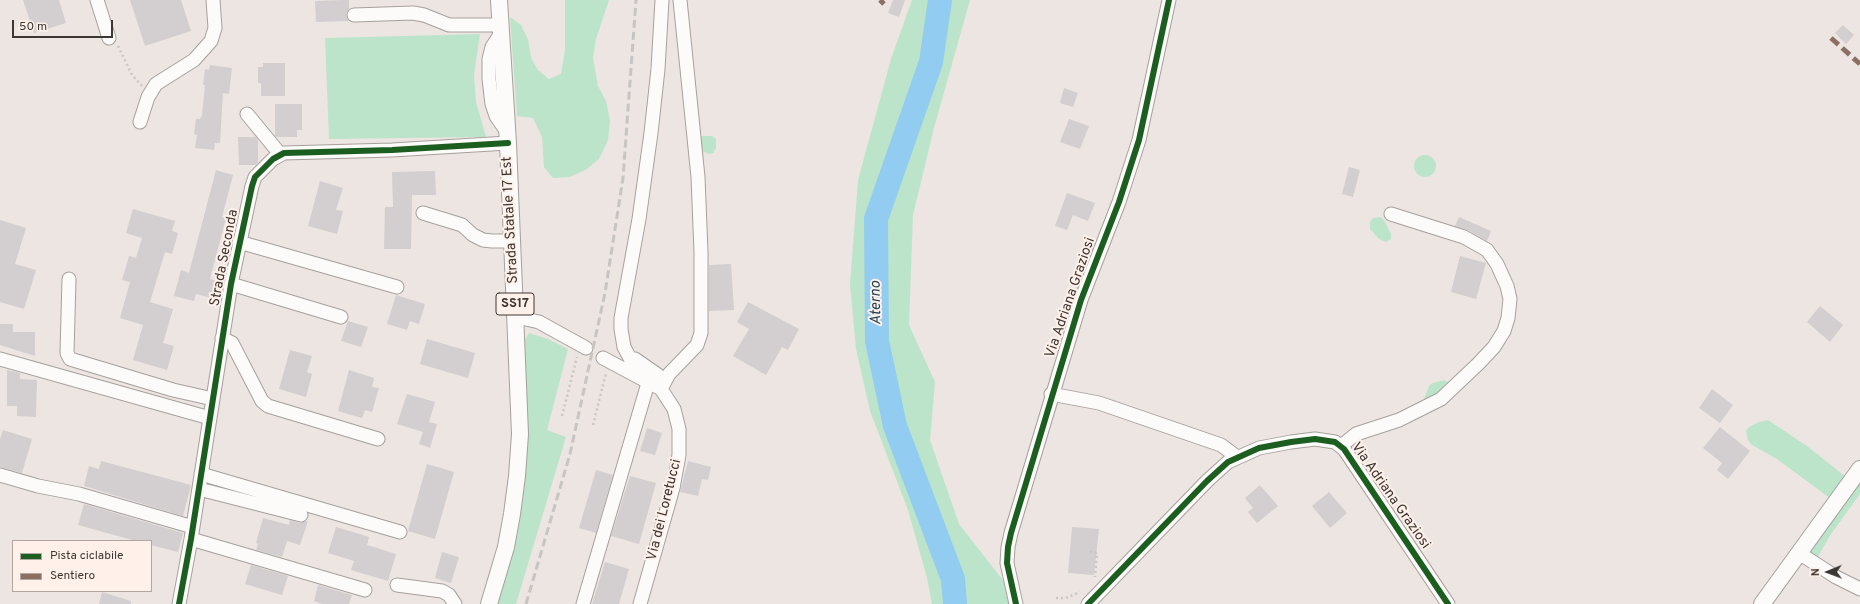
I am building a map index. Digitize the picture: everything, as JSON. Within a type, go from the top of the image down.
[{"type":"main road","name":"Strada Statale 17 Est","points":[[489,604],[507,542],[518,476],[520,422],[508,138],[499,0]]},
{"type":"main road","points":[[1762,604],[1860,470]]},
{"type":"street","points":[[97,0],[109,37]]},
{"type":"street","points":[[140,122],[150,92],[158,82],[189,63],[208,45],[214,35],[213,0]]},
{"type":"street","name":"Via Adriana Graziosi","points":[[1016,604],[1008,571],[1008,547],[1051,394],[1081,300],[1119,202],[1139,140],[1169,0]]},
{"type":"street","points":[[606,359],[648,383],[661,389],[670,374],[697,345],[701,333],[698,185],[681,3],[661,3],[658,69],[649,149],[635,241],[621,312],[621,329],[624,347],[633,364],[648,383]]},
{"type":"street","points":[[354,15],[413,13],[424,15],[449,25],[501,29]]},
{"type":"street","points":[[247,114],[280,154],[288,152],[392,150],[508,138]]},
{"type":"street","name":"Strada Seconda","points":[[179,604],[192,533],[222,338],[239,242],[254,180],[263,168],[280,154]]},
{"type":"street","points":[[422,213],[462,225],[473,235],[483,240],[512,241]]},
{"type":"street","points":[[1341,446],[1356,434],[1399,420],[1441,398],[1490,352],[1501,336],[1508,318],[1510,299],[1507,286],[1497,264],[1487,250],[1464,237],[1391,214]]},
{"type":"street","points":[[239,242],[397,287]]},
{"type":"street","points":[[69,279],[67,354],[70,359],[173,390],[213,399]]},
{"type":"street","points":[[231,284],[341,317]]},
{"type":"street","points":[[516,318],[539,322],[583,347]]},
{"type":"street","points":[[222,338],[229,340],[233,345],[262,401],[268,406],[378,439]]},
{"type":"street","name":"Via dei Loretucci","points":[[624,347],[642,365],[658,375],[661,389],[670,402],[676,416],[679,429],[679,455],[667,513],[640,604]]},
{"type":"street","points":[[0,359],[210,418]]},
{"type":"street","points":[[583,604],[648,383]]},
{"type":"street","points":[[1051,394],[1100,403],[1221,445],[1237,457]]},
{"type":"street","name":"Via Adriana Graziosi","points":[[1088,604],[1223,466],[1237,457],[1260,448],[1301,440],[1325,440],[1335,442],[1341,446],[1430,575],[1448,604]]},
{"type":"street","points":[[201,474],[400,532]]},
{"type":"street","points":[[0,475],[33,485],[85,496],[365,590]]},
{"type":"street","points":[[199,489],[301,515]]},
{"type":"street","points":[[1799,553],[1836,577],[1860,589]]},
{"type":"street","points":[[397,585],[442,591],[450,595],[455,604]]},
{"type":"path","points":[[109,37],[115,39],[132,75],[139,84],[150,92]]},
{"type":"path","points":[[562,416],[583,347]]},
{"type":"path","points":[[593,425],[606,359]]},
{"type":"path","points":[[1090,552],[1097,553],[1095,580]]},
{"type":"path","points":[[1056,598],[1066,598],[1087,590]]},
{"type":"green space","points":[[565,0],[609,0],[596,39],[593,58],[598,86],[606,101],[610,120],[608,140],[599,159],[587,169],[570,177],[553,178],[544,167],[542,137],[533,118],[517,116],[510,17],[521,25],[528,39],[531,58],[538,70],[549,79],[561,74],[565,50]]},
{"type":"green space","points":[[912,0],[970,0],[934,128],[913,215],[909,325],[935,382],[930,440],[959,524],[1006,584],[1014,604],[932,604],[927,578],[908,510],[870,411],[856,349],[850,284],[858,180],[891,59]]},
{"type":"green space","points":[[480,34],[474,75],[476,102],[486,137],[329,139],[325,38]]},
{"type":"green space","points":[[699,136],[712,136],[716,139],[716,148],[713,153],[709,154],[702,151]]},
{"type":"green space","points":[[1425,155],[1433,158],[1436,166],[1433,174],[1425,177],[1417,174],[1414,166],[1417,158]]},
{"type":"green space","points":[[1380,217],[1384,220],[1391,234],[1391,239],[1386,242],[1379,239],[1370,229],[1370,222],[1373,218]]},
{"type":"green space","points":[[1093,241],[1099,243],[1075,312],[1068,310]]},
{"type":"green space","points":[[529,333],[548,339],[568,349],[547,430],[566,437],[516,604],[494,604],[508,558],[521,346]]},
{"type":"green space","points":[[1444,380],[1453,386],[1426,405],[1424,399],[1429,386],[1432,383]]},
{"type":"green space","points":[[1768,420],[1807,446],[1846,477],[1831,499],[1777,459],[1752,445],[1748,440],[1746,431],[1749,427],[1759,422]]},
{"type":"green space","points":[[1860,478],[1860,494],[1831,534],[1816,560],[1806,556]]},
{"type":"building","points":[[23,0],[59,0],[66,23],[34,33]]},
{"type":"building","points":[[130,0],[181,0],[191,31],[145,46]]},
{"type":"building","points":[[349,0],[349,9],[346,15],[349,21],[316,22],[315,1]]},
{"type":"building","points":[[893,0],[905,0],[899,17],[888,13]]},
{"type":"building","points":[[1843,25],[1854,35],[1846,44],[1835,33]]},
{"type":"building","points":[[263,63],[285,63],[285,96],[261,96],[261,83],[258,83],[258,67],[263,67]]},
{"type":"building","points":[[210,65],[232,68],[229,94],[223,93],[220,143],[215,143],[214,150],[195,148],[197,135],[194,134],[196,119],[200,119],[202,115],[205,69],[209,70]]},
{"type":"building","points":[[1064,88],[1078,93],[1073,107],[1060,103]]},
{"type":"building","points":[[275,104],[302,104],[302,130],[297,130],[297,137],[275,136]]},
{"type":"building","points":[[1069,119],[1089,126],[1080,149],[1060,142]]},
{"type":"building","points":[[238,137],[256,137],[258,140],[258,162],[256,165],[239,165]]},
{"type":"building","points":[[1349,167],[1360,170],[1353,197],[1342,194]]},
{"type":"building","points":[[216,170],[233,175],[222,217],[226,218],[210,279],[217,281],[212,298],[196,294],[194,301],[174,296],[181,270],[189,273]]},
{"type":"building","points":[[435,171],[436,195],[412,195],[411,249],[384,249],[385,207],[393,207],[392,172]]},
{"type":"building","points":[[320,181],[343,188],[336,210],[343,211],[337,234],[308,226]]},
{"type":"building","points":[[1067,193],[1095,203],[1088,221],[1073,215],[1067,230],[1055,226]]},
{"type":"building","points":[[133,209],[175,221],[172,231],[178,233],[172,254],[165,252],[150,302],[173,309],[163,343],[174,346],[167,370],[133,360],[143,325],[120,318],[130,282],[122,280],[129,256],[136,258],[142,238],[126,233]]},
{"type":"building","points":[[1459,217],[1491,231],[1487,241],[1468,230],[1455,226]]},
{"type":"building","points":[[0,220],[26,228],[15,264],[36,270],[24,309],[0,302]]},
{"type":"building","points":[[1460,256],[1486,263],[1476,299],[1451,292]]},
{"type":"building","points":[[731,264],[734,310],[709,311],[709,265]]},
{"type":"building","points":[[396,295],[425,304],[419,324],[410,321],[407,330],[387,324]]},
{"type":"building","points":[[748,302],[799,329],[788,350],[782,347],[766,375],[733,356],[749,329],[737,322]]},
{"type":"building","points":[[1820,306],[1843,325],[1830,342],[1807,322]]},
{"type":"building","points":[[348,321],[368,327],[361,347],[341,341]]},
{"type":"building","points":[[0,324],[13,324],[13,332],[35,332],[35,356],[0,345]]},
{"type":"building","points":[[427,339],[475,353],[468,378],[420,364]]},
{"type":"building","points":[[290,350],[312,356],[307,372],[312,374],[306,397],[279,389]]},
{"type":"building","points":[[7,370],[20,373],[20,379],[37,380],[36,417],[17,416],[17,406],[7,406]]},
{"type":"building","points":[[349,370],[374,378],[372,387],[379,388],[372,412],[365,410],[362,418],[338,411]]},
{"type":"building","points":[[1712,389],[1733,405],[1720,423],[1699,408]]},
{"type":"building","points":[[407,394],[435,402],[429,422],[437,424],[430,448],[419,444],[423,432],[397,424]]},
{"type":"building","points":[[1720,427],[1750,451],[1728,479],[1717,470],[1722,463],[1703,448]]},
{"type":"building","points":[[647,428],[662,433],[655,455],[640,451]]},
{"type":"building","points":[[3,430],[32,439],[22,473],[0,467],[0,439]]},
{"type":"building","points":[[101,461],[191,485],[183,516],[84,486],[89,466],[99,469]]},
{"type":"building","points":[[688,461],[711,467],[708,480],[702,479],[698,496],[680,492]]},
{"type":"building","points":[[427,464],[454,472],[435,539],[408,531]]},
{"type":"building","points":[[596,470],[613,475],[596,533],[579,528]]},
{"type":"building","points":[[630,476],[656,483],[639,544],[611,536]]},
{"type":"building","points":[[1260,485],[1278,506],[1257,523],[1248,512],[1253,508],[1245,498]]},
{"type":"building","points":[[1388,487],[1396,498],[1389,502],[1382,492]]},
{"type":"building","points":[[1329,492],[1347,513],[1330,528],[1312,506]]},
{"type":"building","points":[[84,504],[183,533],[178,552],[152,545],[152,540],[132,540],[78,525]]},
{"type":"building","points":[[263,518],[289,525],[290,520],[299,523],[308,521],[300,545],[287,541],[282,557],[256,550],[258,544],[256,543]]},
{"type":"building","points":[[336,527],[369,537],[367,545],[396,554],[388,581],[351,570],[354,561],[328,553]]},
{"type":"building","points":[[1072,527],[1099,529],[1094,575],[1068,573]]},
{"type":"building","points":[[442,552],[459,557],[451,583],[435,578]]},
{"type":"building","points":[[605,562],[629,569],[619,604],[592,604]]},
{"type":"building","points":[[251,565],[288,576],[282,595],[245,584]]},
{"type":"building","points":[[318,585],[352,595],[349,604],[322,604],[314,601]]},
{"type":"building","points":[[102,592],[131,601],[131,604],[99,604]]},
{"type":"waterway","name":"Aterno","points":[[940,0],[931,62],[876,219],[877,341],[895,426],[953,579],[955,604]]},
{"type":"railway","points":[[526,604],[570,454],[605,293],[623,178],[636,0]]},
{"type":"marked path","points":[[880,0],[884,4]]},
{"type":"marked path","points":[[1831,38],[1860,64]]},
{"type":"cycle path","points":[[1016,604],[1007,563],[1011,533],[1081,300],[1119,202],[1139,140],[1169,0]]},
{"type":"cycle path","points":[[179,604],[191,539],[231,284],[255,177],[273,159],[284,153],[392,150],[508,143]]},
{"type":"cycle path","points":[[1088,604],[1207,481],[1228,462],[1259,448],[1315,439],[1335,442],[1344,449],[1448,604]]}]
